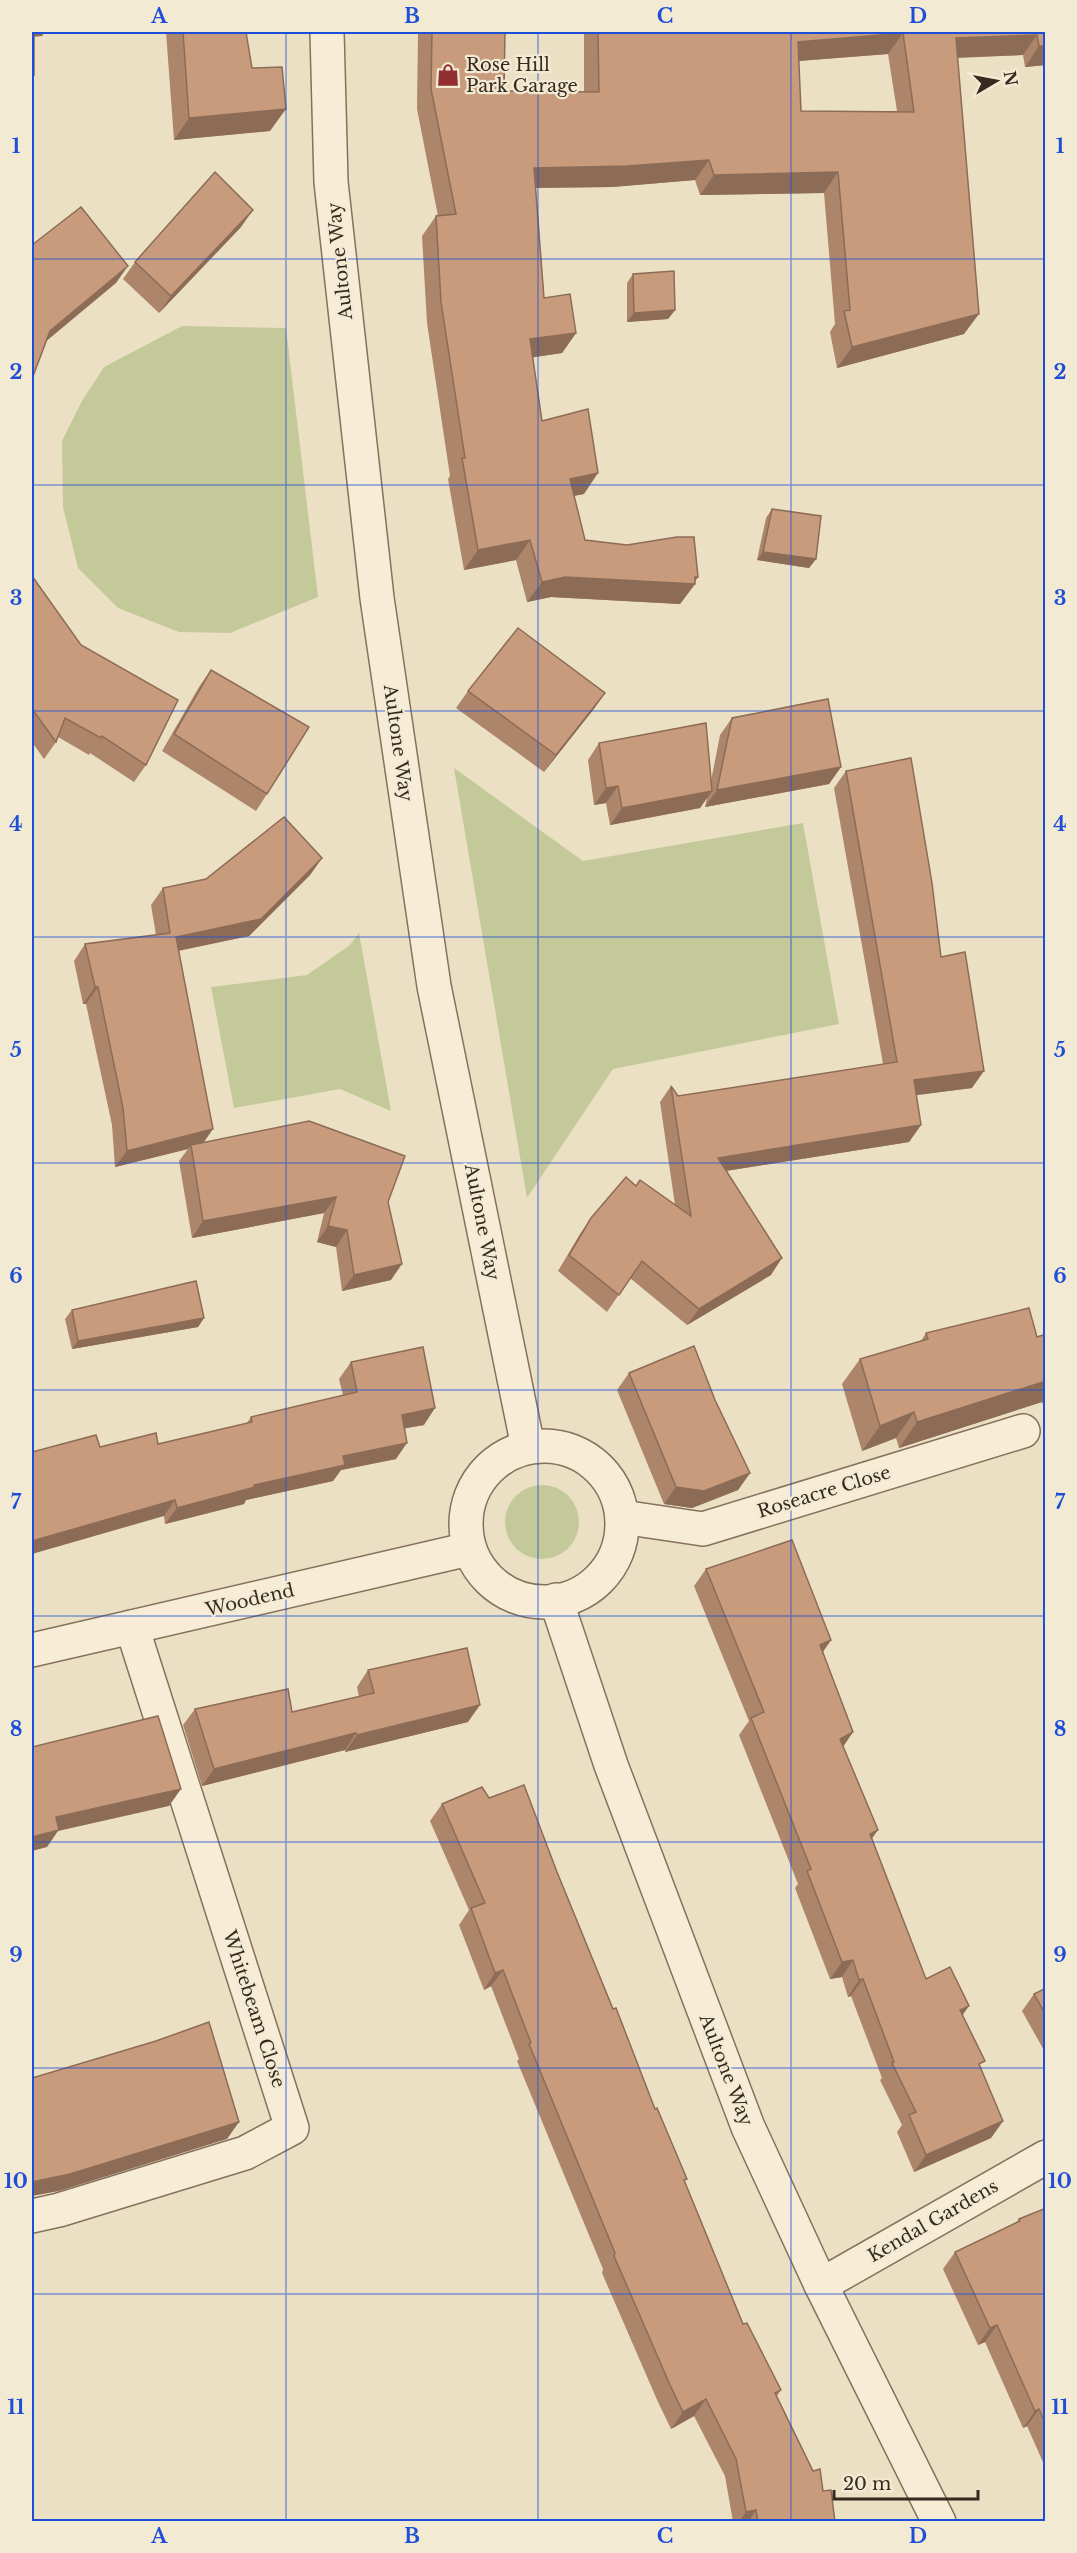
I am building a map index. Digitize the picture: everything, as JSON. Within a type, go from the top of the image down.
[{"type":"street","name":"Aultone Way","points":[[327,32],[332,182],[377,598],[434,986],[528,1447]]},
{"type":"street","name":"Roseacre Close","points":[[622,1517],[703,1529],[1023,1431]]},
{"type":"street","points":[[554,1445],[579,1454],[601,1469],[615,1492],[622,1517],[620,1542],[611,1565],[595,1584],[549,1603],[523,1600],[500,1589],[481,1572],[469,1549],[465,1522],[470,1497],[483,1474],[503,1456],[528,1447],[554,1445]]},
{"type":"street","name":"Woodend","points":[[32,1650],[469,1549]]},
{"type":"street","name":"Aultone Way","points":[[556,1600],[611,1766],[744,2116],[821,2285],[939,2522]]},
{"type":"street","name":"Whitebeam Close","points":[[32,2216],[59,2210],[244,2153],[292,2128],[132,1627]]},
{"type":"street","name":"Kendal Gardens","points":[[821,2285],[1046,2157]]},
{"type":"green space","points":[[182,326],[286,328],[318,597],[230,633],[179,632],[118,608],[78,568],[63,507],[62,441],[82,401],[104,367]]},
{"type":"green space","points":[[454,768],[583,861],[803,823],[839,1024],[613,1069],[527,1198]]},
{"type":"green space","points":[[359,933],[391,1111],[340,1089],[234,1108],[211,987],[307,975],[350,945]]},
{"type":"green space","points":[[535,1485],[549,1485],[563,1491],[573,1501],[579,1515],[577,1536],[563,1553],[549,1559],[535,1559],[521,1553],[511,1543],[505,1529],[505,1515],[511,1501],[521,1491]]},
{"type":"building","points":[[32,32],[34,32],[34,75],[32,75]]},
{"type":"building","points":[[183,32],[246,32],[252,68],[282,67],[286,109],[189,118]]},
{"type":"building","points":[[432,32],[505,32],[504,91],[599,92],[598,32],[1046,32],[1046,46],[1039,46],[1037,35],[956,38],[979,314],[852,347],[844,311],[850,310],[838,172],[714,175],[709,160],[627,166],[534,168],[544,298],[570,294],[576,333],[530,339],[542,421],[588,409],[598,473],[570,479],[585,540],[627,545],[677,537],[694,537],[698,577],[695,577],[695,584],[565,577],[542,582],[530,540],[478,550],[462,458],[465,458],[441,302],[436,216],[456,214],[431,89]],"holes":[[[903,33],[914,112],[801,111],[798,42]]]},
{"type":"building","points":[[215,172],[253,210],[171,296],[135,262]]},
{"type":"building","points":[[81,207],[128,266],[50,331],[32,379],[32,245]]},
{"type":"building","points":[[674,271],[675,310],[634,313],[633,274]]},
{"type":"building","points":[[772,509],[821,516],[816,559],[763,552]]},
{"type":"building","points":[[32,576],[81,645],[178,700],[146,765],[102,736],[101,738],[65,718],[56,742],[32,709]]},
{"type":"building","points":[[518,628],[605,693],[556,755],[468,691]]},
{"type":"building","points":[[211,670],[309,727],[267,794],[174,734]]},
{"type":"building","points":[[828,699],[841,767],[717,790],[732,718]]},
{"type":"building","points":[[706,723],[712,791],[622,808],[618,786],[606,788],[599,743]]},
{"type":"building","points":[[911,758],[932,883],[941,957],[965,952],[984,1071],[914,1080],[921,1125],[718,1158],[782,1258],[699,1309],[642,1261],[619,1295],[569,1255],[591,1218],[626,1177],[636,1186],[640,1180],[691,1216],[671,1086],[678,1096],[897,1062],[846,771]]},
{"type":"building","points":[[284,817],[322,858],[261,919],[176,937],[213,1129],[127,1151],[123,1108],[98,987],[95,987],[85,944],[170,933],[163,888],[206,879]]},
{"type":"building","points":[[309,1121],[405,1156],[388,1202],[402,1264],[354,1275],[347,1230],[328,1226],[336,1197],[203,1221],[191,1145]]},
{"type":"building","points":[[196,1281],[204,1318],[78,1341],[72,1310]]},
{"type":"building","points":[[1029,1308],[1037,1337],[1046,1334],[1046,1381],[917,1422],[914,1412],[880,1426],[860,1359],[928,1339],[926,1333]]},
{"type":"building","points":[[694,1346],[715,1400],[750,1473],[704,1491],[676,1487],[629,1373]]},
{"type":"building","points":[[423,1347],[435,1408],[402,1415],[407,1443],[343,1456],[345,1465],[254,1485],[255,1487],[177,1508],[175,1500],[32,1541],[32,1452],[96,1435],[100,1447],[156,1433],[158,1444],[252,1422],[251,1417],[357,1392],[351,1362]]},
{"type":"building","points":[[792,1540],[831,1640],[820,1645],[853,1732],[840,1739],[878,1830],[870,1834],[926,1979],[950,1967],[969,2006],[960,2010],[985,2061],[979,2064],[1003,2121],[926,2155],[909,2115],[916,2112],[892,2063],[894,2062],[863,1979],[859,1980],[853,1960],[842,1962],[807,1871],[811,1869],[751,1718],[764,1712],[706,1569]]},
{"type":"building","points":[[467,1648],[480,1705],[214,1769],[195,1709],[288,1689],[292,1712],[374,1693],[368,1670]]},
{"type":"building","points":[[158,1716],[181,1789],[56,1817],[59,1830],[32,1837],[32,1747]]},
{"type":"building","points":[[524,1785],[613,2009],[616,2008],[655,2109],[657,2108],[687,2179],[684,2180],[743,2324],[747,2323],[781,2390],[775,2393],[813,2471],[820,2469],[823,2491],[831,2490],[835,2522],[758,2522],[756,2510],[746,2512],[736,2459],[706,2399],[683,2412],[614,2256],[615,2253],[529,2044],[531,2043],[503,1970],[495,1973],[471,1908],[485,1903],[442,1804],[482,1787],[489,1798]]},
{"type":"building","points":[[1046,1988],[1046,2015],[1034,1994]]},
{"type":"building","points":[[209,2022],[239,2122],[70,2174],[32,2182],[32,2078],[156,2041]]},
{"type":"building","points":[[1046,2208],[1046,2425],[1039,2409],[1035,2411],[997,2325],[990,2328],[955,2252],[1020,2221],[1019,2219]]},
{"type":"place","name":"Rose Hill Park Garage","points":[[448,75]]}]
